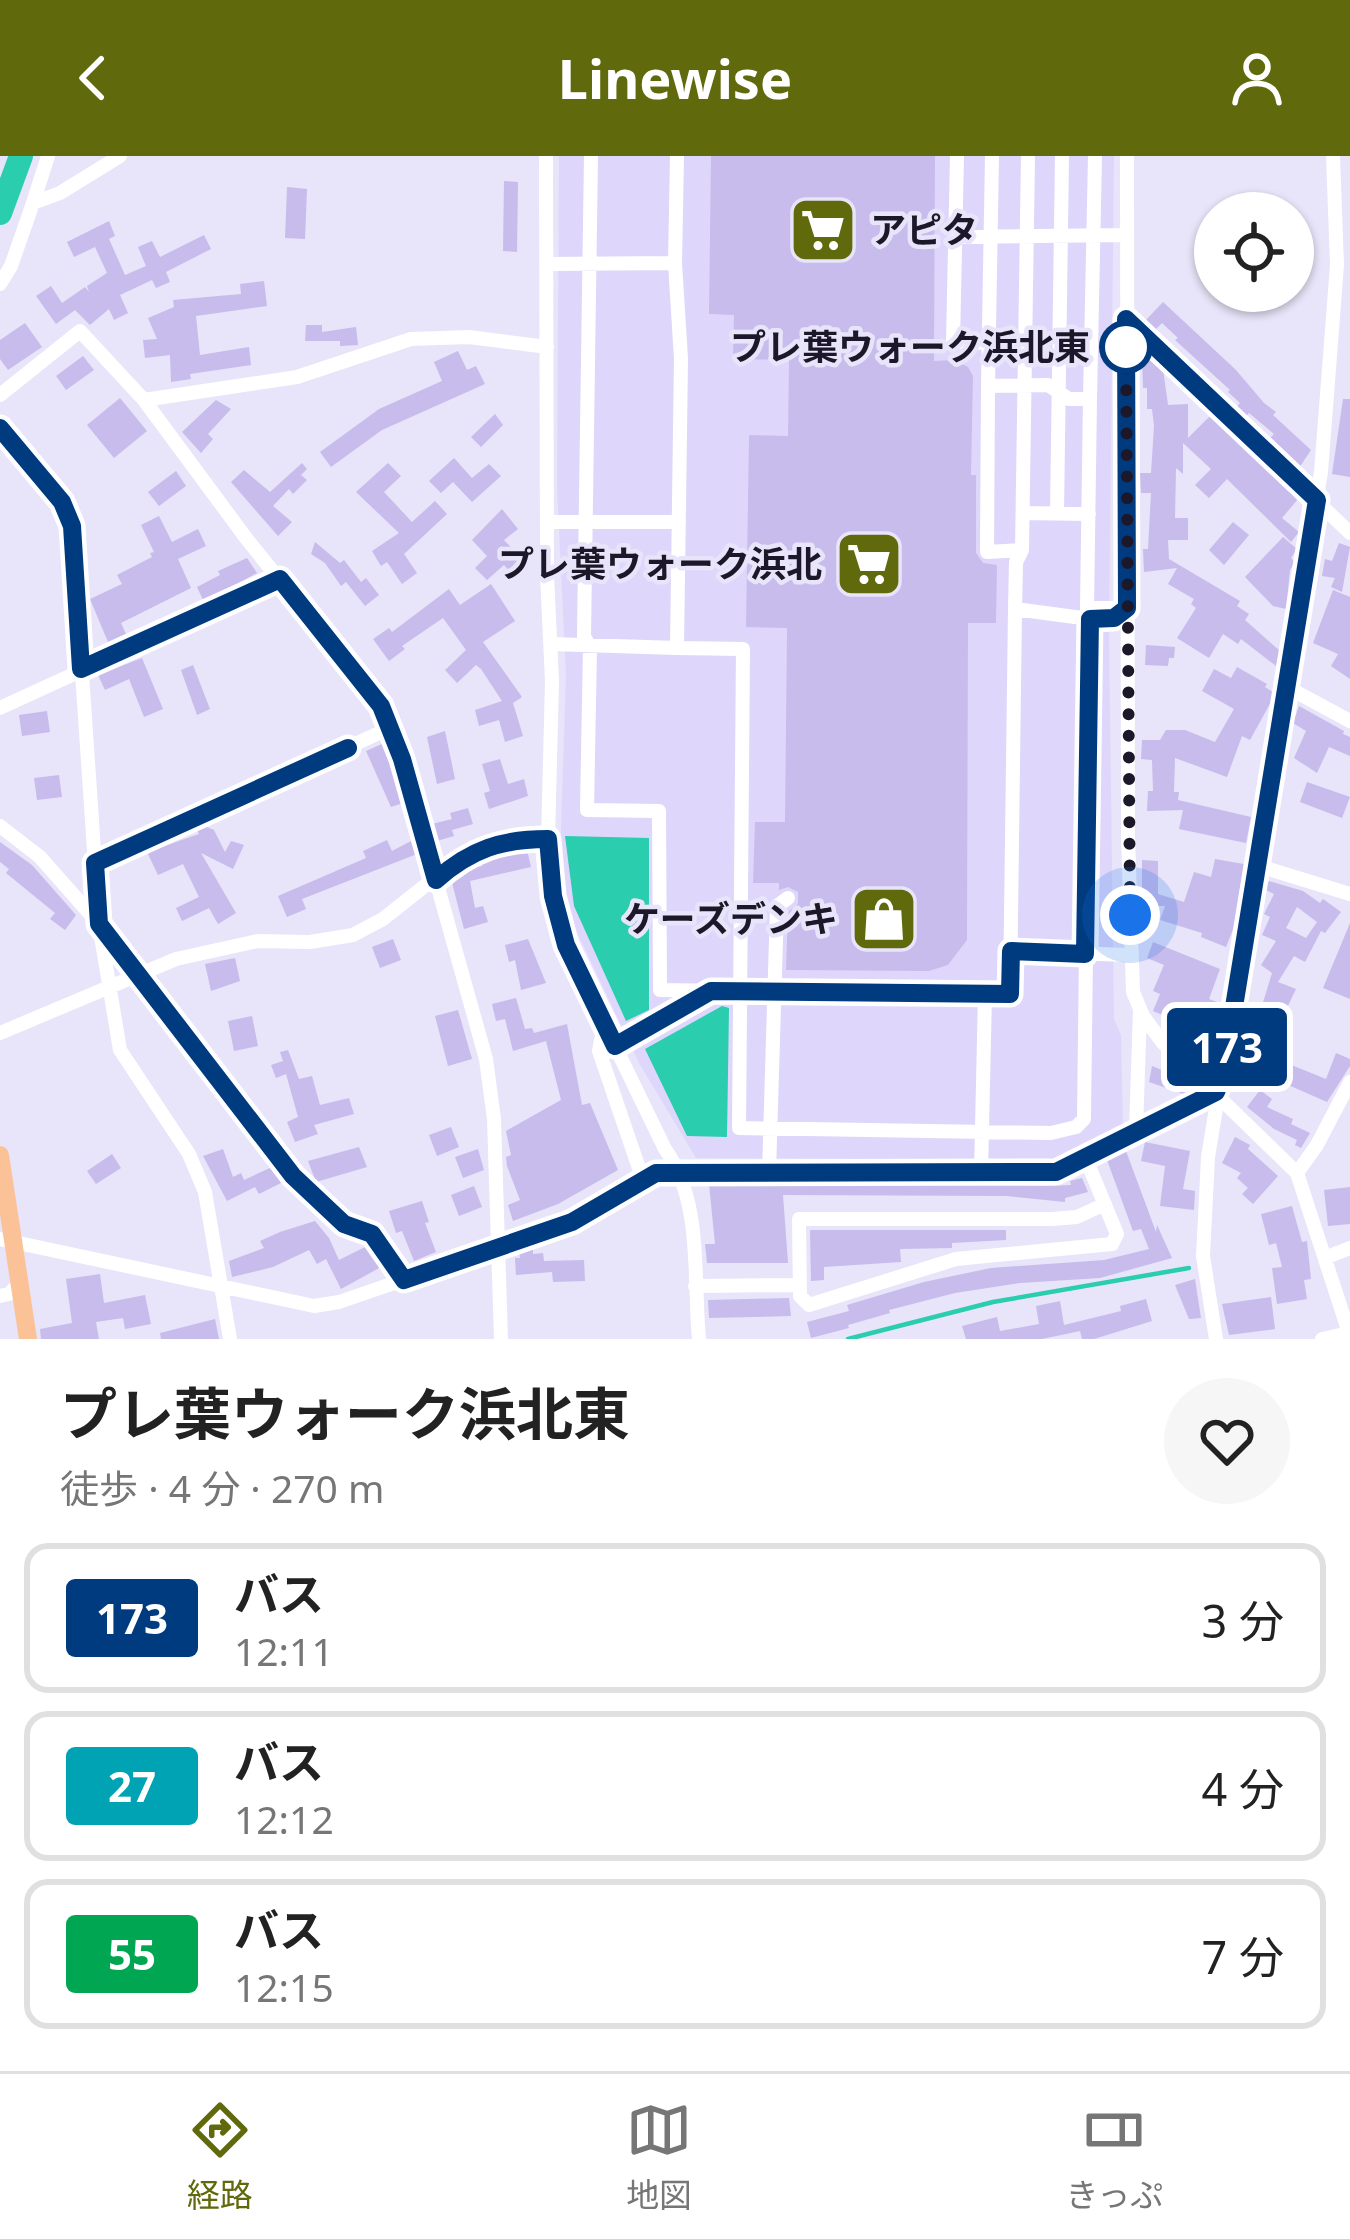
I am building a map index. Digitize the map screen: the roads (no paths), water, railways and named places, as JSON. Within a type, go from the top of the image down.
[{"type":"main road","points":[[0,1155],[7,1240],[28,1339]]},
{"type":"street","points":[[0,284],[11,266],[48,156]]},
{"type":"street","points":[[33,203],[60,193],[120,156]]},
{"type":"street","points":[[546,156],[548,839],[553,896],[566,945],[664,1149],[680,1171],[691,1220],[699,1339]]},
{"type":"street","points":[[591,156],[584,637],[590,647],[587,810],[659,811],[660,990],[985,994],[1010,994],[1028,156]]},
{"type":"street","points":[[677,156],[677,648]]},
{"type":"street","points":[[957,156],[953,342],[989,343]]},
{"type":"street","points":[[992,156],[987,552],[1022,550]]},
{"type":"street","points":[[1057,513],[1062,156]]},
{"type":"street","points":[[1094,156],[1088,608],[1127,608]]},
{"type":"street","points":[[1127,156],[1133,992],[1163,1043],[1297,1173],[1350,1335],[1322,1339]]},
{"type":"street","points":[[1216,1339],[1203,1256],[1203,1214],[1216,1092],[1223,1074],[1317,500],[1343,252],[1333,156]]},
{"type":"street","points":[[955,237],[1126,235]]},
{"type":"street","points":[[546,264],[676,263]]},
{"type":"street","points":[[1126,319],[1350,533]]},
{"type":"street","points":[[0,395],[80,331],[144,400],[381,706],[486,1059],[494,1119],[501,1339]]},
{"type":"street","points":[[144,400],[297,377],[411,339],[469,337],[547,347]]},
{"type":"street","points":[[988,386],[1048,386],[1069,399],[1090,399]]},
{"type":"street","points":[[0,428],[67,509],[72,526],[99,924],[120,1050],[189,1154],[205,1192],[230,1339]]},
{"type":"street","points":[[1023,513],[1088,514]]},
{"type":"street","points":[[547,522],[679,522]]},
{"type":"street","points":[[0,708],[280,579]]},
{"type":"street","points":[[1015,609],[1090,619],[1114,618],[1127,608]]},
{"type":"street","points":[[550,644],[742,649],[739,1128],[1051,1133],[1076,1127],[1084,1119],[1090,619]]},
{"type":"street","points":[[1285,686],[1350,721]]},
{"type":"street","points":[[95,863],[390,728]]},
{"type":"street","points":[[0,826],[40,857],[99,924],[293,1176],[344,1224],[372,1234],[404,1280]]},
{"type":"street","points":[[0,1034],[176,959],[258,941],[310,942],[353,935],[383,919],[460,858],[483,847],[548,839]]},
{"type":"street","points":[[1256,865],[1350,894]]},
{"type":"street","points":[[770,1172],[776,906],[788,898]]},
{"type":"street","points":[[1011,951],[1130,955]]},
{"type":"street","points":[[643,1180],[598,1051],[601,1040],[612,1040],[711,991]]},
{"type":"street","points":[[981,1172],[985,994]]},
{"type":"street","points":[[1132,1136],[1138,1114],[1140,1011]]},
{"type":"street","points":[[1297,1173],[1350,1082]]},
{"type":"street","points":[[7,1240],[314,1306],[339,1302],[572,1222],[656,1173],[1056,1172],[1216,1092]]},
{"type":"street","points":[[1086,1160],[1105,1204],[1117,1234],[1116,1241],[1108,1245],[956,1259],[809,1305],[802,1301],[797,1285],[799,1219],[1052,1220],[1072,1218],[1105,1204]]},
{"type":"street","points":[[1327,1257],[1350,1248]]},
{"type":"street","points":[[0,1296],[20,1284]]},
{"type":"street","points":[[695,1286],[797,1285]]},
{"type":"waterway","points":[[0,213],[21,156]]},
{"type":"waterway","points":[[848,1339],[993,1302],[1189,1268]]},
{"type":"place","name":"アピタ","points":[[823,230]]},
{"type":"place","name":"プレ葉ウォーク浜北東","points":[[1126,347]]},
{"type":"place","name":"プレ葉ウォーク浜北","points":[[869,564]]},
{"type":"place","name":"ケーズデンキ","points":[[884,919]]}]
